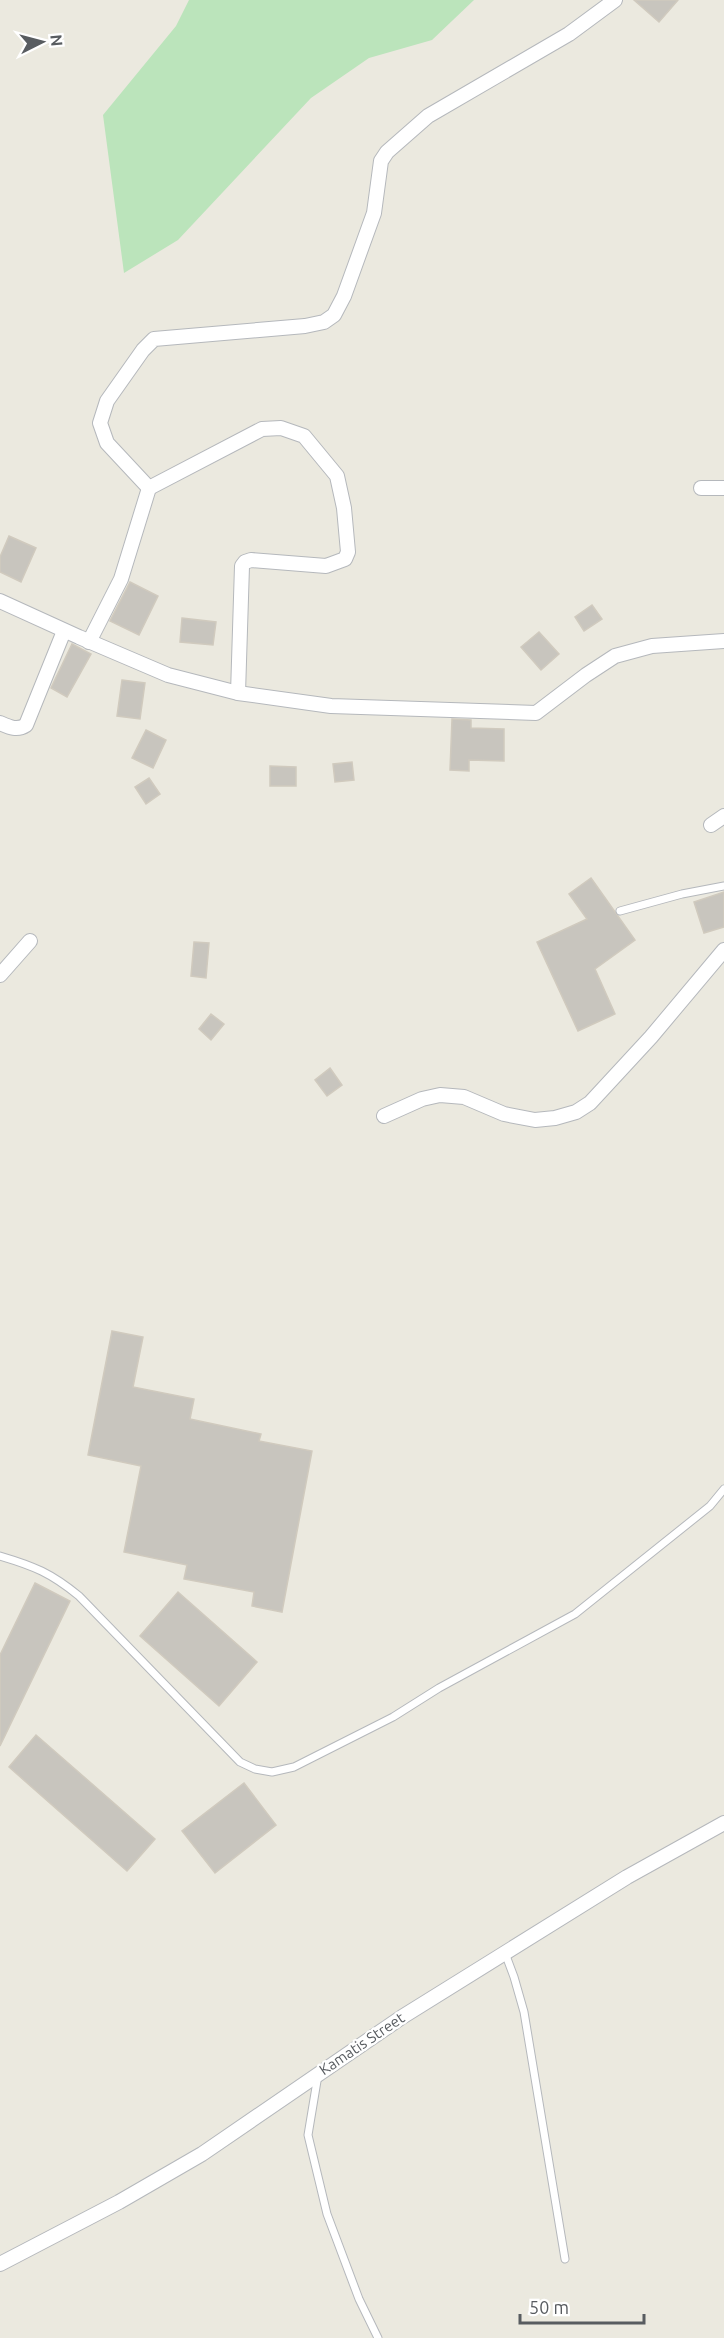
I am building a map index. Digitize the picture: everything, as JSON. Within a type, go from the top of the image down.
[{"type":"street","points":[[149,488],[106,443],[100,423],[107,401],[143,350],[154,339],[164,337],[305,326],[324,322],[334,315],[344,296],[374,213],[381,161],[387,152],[428,116],[569,34],[615,0]]},
{"type":"street","points":[[89,642],[121,579],[149,488],[262,429],[281,428],[304,436],[337,476],[344,508],[348,552],[345,559],[326,566],[250,560],[245,562],[242,566],[238,693]]},
{"type":"street","points":[[701,489],[724,488]]},
{"type":"street","points":[[0,601],[168,675],[238,693],[332,706],[536,712],[615,656],[652,646],[724,641]]},
{"type":"street","points":[[0,723],[12,728],[21,728],[26,725],[64,631]]},
{"type":"street","points":[[711,825],[724,816]]},
{"type":"street","points":[[0,975],[30,942]]},
{"type":"street","points":[[384,1116],[422,1099],[441,1095],[464,1097],[504,1114],[535,1120],[555,1118],[576,1112],[590,1103],[636,1053],[724,950]]},
{"type":"street","name":"Kamatis Street","points":[[0,2264],[119,2202],[202,2154],[402,2017],[627,1877],[724,1823]]},
{"type":"lane","points":[[620,911],[682,894],[724,886]]},
{"type":"lane","points":[[0,1556],[35,1566],[59,1580],[79,1596],[240,1762],[255,1769],[272,1772],[294,1767],[393,1717],[439,1688],[575,1614],[710,1506],[724,1489]]},
{"type":"lane","points":[[505,1953],[524,2012],[565,2259]]},
{"type":"lane","points":[[318,2074],[308,2135],[327,2214],[359,2299],[378,2338]]},
{"type":"green space","points":[[189,0],[474,0],[432,40],[369,58],[311,98],[178,240],[124,273],[103,115],[176,26]]},
{"type":"building","points":[[634,0],[678,0],[659,22]]},
{"type":"building","points":[[9,536],[36,548],[21,582],[0,572],[0,557]]},
{"type":"building","points":[[130,582],[158,596],[139,635],[110,621]]},
{"type":"building","points":[[592,605],[602,619],[584,631],[575,617]]},
{"type":"building","points":[[182,618],[216,622],[213,645],[180,642]]},
{"type":"building","points":[[539,632],[559,654],[541,670],[521,647]]},
{"type":"building","points":[[72,644],[91,654],[67,697],[51,688]]},
{"type":"building","points":[[122,680],[145,683],[140,719],[117,716]]},
{"type":"building","points":[[452,719],[471,720],[471,728],[504,729],[504,761],[469,760],[469,771],[450,770]]},
{"type":"building","points":[[146,730],[166,740],[153,768],[132,758]]},
{"type":"building","points":[[352,762],[354,780],[335,782],[333,764]]},
{"type":"building","points":[[270,766],[296,767],[296,786],[270,786]]},
{"type":"building","points":[[149,778],[160,794],[146,804],[135,787]]},
{"type":"building","points":[[591,878],[635,940],[595,969],[615,1014],[578,1031],[537,942],[587,919],[569,894]]},
{"type":"building","points":[[724,892],[724,927],[704,933],[694,902]]},
{"type":"building","points":[[194,942],[209,943],[206,978],[191,976]]},
{"type":"building","points":[[211,1014],[224,1024],[211,1040],[199,1029]]},
{"type":"building","points":[[330,1068],[342,1085],[327,1096],[315,1080]]},
{"type":"building","points":[[112,1331],[143,1337],[133,1387],[194,1399],[190,1419],[261,1434],[259,1441],[312,1451],[282,1612],[252,1606],[254,1592],[184,1579],[187,1565],[124,1552],[141,1466],[88,1455]]},
{"type":"building","points":[[35,1583],[70,1601],[0,1746],[0,1655]]},
{"type":"building","points":[[178,1592],[257,1662],[219,1706],[140,1636]]},
{"type":"building","points":[[36,1735],[155,1839],[127,1871],[9,1767]]},
{"type":"building","points":[[244,1783],[276,1825],[215,1873],[182,1831]]}]
